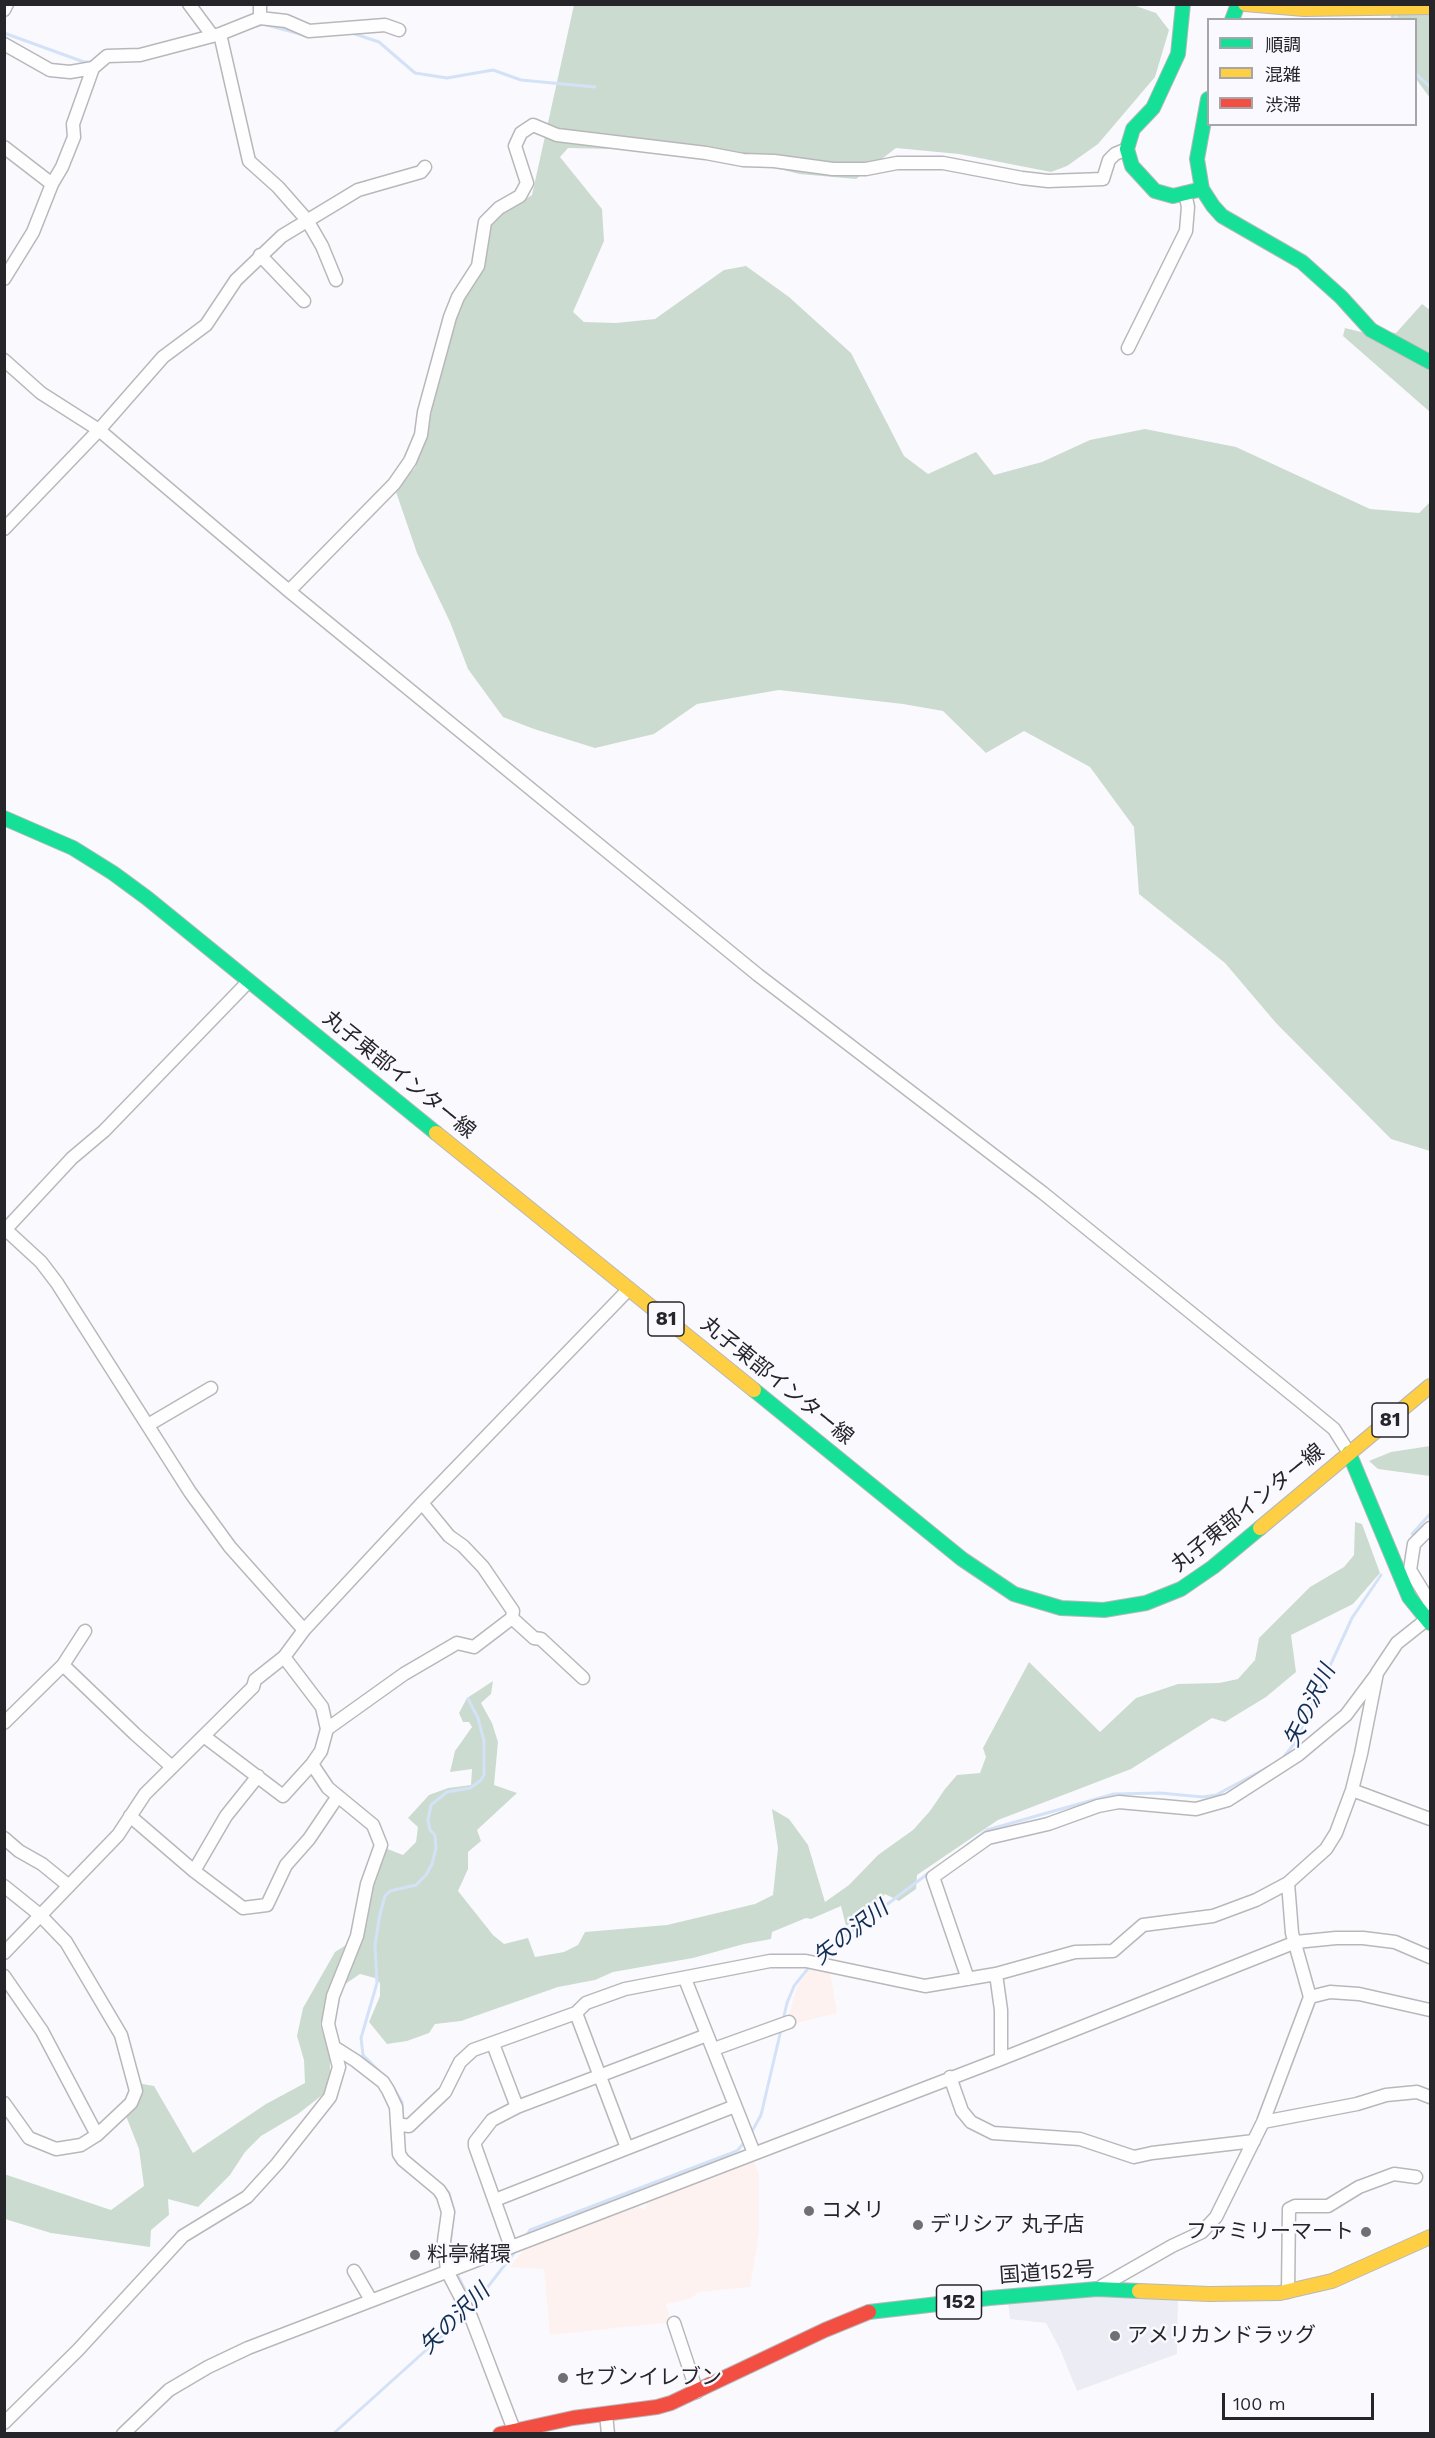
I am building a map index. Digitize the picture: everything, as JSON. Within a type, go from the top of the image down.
[{"type":"main road","points":[[1183,4],[1178,54],[1153,108],[1133,129],[1127,149],[1132,166],[1155,191],[1173,196],[1202,189]]},
{"type":"main road","points":[[1245,4],[1304,9],[1431,7]]},
{"type":"main road","points":[[1207,109],[1197,159],[1202,189],[1222,216],[1302,262],[1341,297],[1371,330],[1431,362]]},
{"type":"main road","name":"丸子東部インター線","points":[[4,818],[48,836],[113,873],[983,1575],[1014,1594],[1048,1605],[1082,1610],[1117,1609],[1146,1603],[1181,1589],[1213,1567],[1431,1386]]},
{"type":"main road","points":[[1349,1454],[1409,1597],[1428,1621]]},
{"type":"main road","name":"国道152号","points":[[500,2433],[657,2407],[869,2312],[1097,2289],[1209,2294],[1288,2292],[1332,2281],[1431,2237]]},
{"type":"street","points":[[4,10],[8,4]]},
{"type":"street","points":[[189,4],[216,35],[249,161],[307,220],[322,246],[336,280]]},
{"type":"street","points":[[260,4],[260,18]]},
{"type":"street","points":[[4,279],[33,232],[52,184],[62,166],[74,137],[73,124],[93,68],[107,56],[140,55],[216,35],[260,18],[286,21],[309,31],[385,25],[399,30]]},
{"type":"street","points":[[4,44],[10,45],[26,58],[50,70],[70,72],[93,68]]},
{"type":"street","points":[[290,591],[394,484],[410,460],[421,435],[424,412],[450,316],[458,297],[478,266],[485,222],[499,208],[520,196],[527,183],[515,146],[521,133],[533,126],[557,135],[743,160],[774,161],[833,169],[866,169],[897,163],[943,163],[1048,181],[1103,179],[1109,160],[1115,154],[1127,149]]},
{"type":"street","points":[[4,147],[52,184]]},
{"type":"street","points":[[4,529],[99,430],[163,357],[206,325],[236,280],[282,236],[358,190],[421,172],[425,167]]},
{"type":"street","points":[[1128,348],[1186,231],[1188,207],[1185,194]]},
{"type":"street","points":[[261,255],[304,301]]},
{"type":"street","points":[[4,360],[41,393],[99,430],[290,591],[759,975],[1043,1193],[1300,1401],[1334,1429],[1349,1454]]},
{"type":"street","points":[[249,981],[104,1131],[72,1158],[5,1228],[41,1262],[57,1282],[190,1492],[230,1548],[304,1630]]},
{"type":"street","points":[[4,1953],[118,1835],[146,1794],[253,1687],[255,1680],[284,1657],[304,1630],[422,1503],[629,1289]]},
{"type":"street","points":[[148,1425],[211,1388]]},
{"type":"street","points":[[327,1729],[404,1674],[457,1643],[474,1647],[512,1618],[513,1611],[483,1567],[463,1546],[449,1536],[422,1503]]},
{"type":"street","points":[[968,1978],[933,1877],[988,1838],[1048,1824],[1098,1806],[1119,1802],[1196,1809],[1228,1800],[1298,1755],[1346,1715],[1397,1643],[1428,1621],[1429,1601],[1410,1570],[1414,1544],[1431,1528]]},
{"type":"street","points":[[512,1618],[534,1638],[541,1639],[583,1678]]},
{"type":"street","points":[[4,1723],[63,1665],[86,1632]]},
{"type":"street","points":[[205,1737],[283,1796],[321,1751],[327,1729],[322,1707],[284,1657]]},
{"type":"street","points":[[63,1665],[172,1767]]},
{"type":"street","points":[[401,2125],[409,2126],[445,2092],[460,2062],[473,2050],[576,2013],[586,2003],[625,1989],[770,1961],[806,1961],[925,1986],[996,1974],[1075,1952],[1113,1951],[1143,1925],[1213,1916],[1256,1900],[1288,1883],[1326,1849],[1336,1833],[1352,1790],[1377,1673]]},
{"type":"street","points":[[4,2423],[78,2350],[183,2236],[247,2197],[277,2164],[330,2097],[339,2067],[328,2024],[333,1996],[357,1936],[367,1884],[381,1845],[373,1825],[328,1788],[312,1764]]},
{"type":"street","points":[[194,1871],[226,1816],[258,1776]]},
{"type":"street","points":[[1352,1790],[1431,1819]]},
{"type":"street","points":[[130,1816],[194,1871],[243,1908],[267,1905],[286,1865],[309,1839],[338,1796]]},
{"type":"street","points":[[4,1838],[69,1886]]},
{"type":"street","points":[[1097,2289],[1172,2246],[1202,2232],[1216,2217],[1263,2122],[1310,1997],[1292,1933],[1288,1883]]},
{"type":"street","points":[[4,1886],[40,1915],[66,1942],[121,2035],[136,2091],[131,2103],[96,2135],[81,2145],[56,2149],[29,2139],[4,2103]]},
{"type":"street","points":[[123,2433],[169,2390],[208,2367],[248,2348],[528,2240],[750,2143],[1001,2059],[1296,1942],[1363,1938],[1395,1942],[1431,1957]]},
{"type":"street","points":[[996,1974],[1001,2010],[1001,2059]]},
{"type":"street","points":[[4,1977],[42,2031],[96,2135]]},
{"type":"street","points":[[684,1979],[750,2143]]},
{"type":"street","points":[[1310,1997],[1330,1992],[1359,1994],[1431,2010]]},
{"type":"street","points":[[576,2013],[627,2148]]},
{"type":"street","points":[[714,2049],[785,2022]]},
{"type":"street","points":[[513,2246],[475,2146],[475,2142],[496,2116],[707,2035]]},
{"type":"street","points":[[493,2044],[517,2107]]},
{"type":"street","points":[[334,2047],[383,2082],[393,2097],[401,2125],[399,2154],[439,2190],[446,2203],[448,2212],[444,2251],[514,2430]]},
{"type":"street","points":[[950,2077],[962,2111],[972,2122],[993,2133],[1080,2139],[1134,2157],[1254,2141]]},
{"type":"street","points":[[1263,2122],[1357,2104],[1386,2094],[1417,2092],[1431,2097]]},
{"type":"street","points":[[495,2200],[735,2106]]},
{"type":"street","points":[[1288,2292],[1289,2209],[1295,2206],[1328,2206],[1359,2187],[1394,2174],[1416,2177]]},
{"type":"street","points":[[354,2271],[371,2300]]},
{"type":"street","points":[[674,2324],[697,2391]]},
{"type":"street","points":[[606,2414],[608,2433]]},
{"type":"shaded area","points":[[1130,4],[1156,13],[1169,30],[1155,77],[1098,144],[1067,166],[1051,172],[959,154],[896,148],[856,179],[799,174],[688,145],[610,149],[568,148],[560,157],[602,209],[604,241],[573,312],[584,322],[616,323],[655,319],[724,270],[746,266],[789,297],[851,353],[904,456],[928,474],[976,452],[994,475],[1042,462],[1090,440],[1145,429],[1236,447],[1370,509],[1419,513],[1430,502],[1430,1151],[1391,1139],[1276,1023],[1225,963],[1139,894],[1134,827],[1090,767],[1024,731],[986,753],[943,711],[903,704],[779,690],[697,704],[654,734],[595,748],[503,717],[468,669],[450,622],[417,553],[395,489],[415,468],[427,434],[447,338],[485,225],[532,195],[574,5]]},
{"type":"shaded area","points":[[1390,5],[1430,5],[1430,98],[1417,80],[1417,18],[1391,18]]},
{"type":"shaded area","points":[[1422,304],[1430,310],[1430,412],[1343,336],[1345,328],[1369,334],[1371,330],[1396,333]]},
{"type":"shaded area","points":[[1430,1446],[1430,1476],[1378,1469],[1369,1461],[1391,1452]]},
{"type":"shaded area","points":[[1355,1522],[1362,1524],[1380,1573],[1353,1604],[1291,1635],[1296,1672],[1266,1697],[1225,1722],[1212,1718],[1131,1769],[998,1820],[917,1875],[916,1889],[899,1901],[885,1894],[867,1913],[846,1926],[841,1906],[772,1932],[771,1939],[693,1958],[613,1972],[595,1980],[558,1987],[461,2021],[435,2024],[429,2033],[407,2041],[387,2044],[369,2022],[380,1996],[380,1983],[375,1978],[360,1974],[332,1993],[320,2024],[330,2056],[330,2078],[326,2092],[298,2114],[261,2136],[245,2152],[230,2175],[198,2207],[168,2199],[169,2215],[151,2230],[150,2247],[51,2233],[5,2219],[4,2174],[111,2210],[144,2186],[139,2149],[126,2116],[140,2100],[137,2083],[154,2086],[193,2153],[266,2104],[305,2083],[304,2060],[297,2036],[303,2008],[335,1952],[357,1938],[385,1848],[403,1855],[416,1842],[418,1827],[408,1818],[429,1795],[448,1788],[471,1785],[472,1769],[450,1772],[455,1751],[472,1727],[469,1722],[463,1722],[459,1713],[467,1698],[493,1681],[491,1694],[481,1703],[492,1723],[498,1742],[494,1785],[517,1793],[477,1830],[481,1841],[468,1852],[468,1869],[458,1891],[493,1935],[504,1944],[528,1938],[535,1957],[564,1952],[578,1945],[585,1932],[667,1925],[755,1904],[773,1895],[778,1848],[772,1809],[789,1819],[808,1845],[825,1902],[849,1885],[878,1855],[913,1830],[957,1775],[980,1773],[986,1757],[983,1748],[1029,1662],[1100,1732],[1136,1698],[1178,1684],[1219,1683],[1238,1679],[1255,1660],[1259,1638],[1310,1587],[1344,1567],[1354,1555]]},
{"type":"shaded area","points":[[816,1967],[830,1971],[837,2013],[785,2026],[797,1987],[808,1971]]},
{"type":"shaded area","points":[[752,2157],[759,2174],[759,2233],[750,2287],[699,2292],[690,2299],[666,2304],[671,2322],[550,2335],[544,2269],[510,2267],[526,2247],[633,2204],[646,2210],[647,2198]]},
{"type":"shaded area","name":"アメリカンドラッグ","points":[[1085,2296],[1178,2300],[1177,2354],[1077,2391],[1060,2349],[1046,2323],[1010,2319],[1008,2302]]},
{"type":"waterway","points":[[1396,12],[1396,18]]},
{"type":"waterway","points":[[247,29],[263,24],[304,35]]},
{"type":"waterway","points":[[349,32],[379,42],[415,73],[447,78],[493,70],[521,80],[595,87]]},
{"type":"waterway","points":[[4,33],[84,62],[94,62]]},
{"type":"waterway","points":[[1417,75],[1430,87]]},
{"type":"waterway","name":"矢の沢川","points":[[1412,1534],[1430,1514]]},
{"type":"waterway","name":"矢の沢川","points":[[1283,1758],[1294,1744],[1352,1618],[1381,1575]]},
{"type":"waterway","points":[[381,2073],[363,2055],[361,2038],[377,1983],[375,1945],[380,1914],[385,1896],[390,1891],[416,1885],[426,1875],[432,1864],[436,1848],[435,1835],[430,1830],[428,1820],[431,1805],[447,1792],[470,1788],[484,1775],[484,1741],[478,1718],[468,1699]]},
{"type":"waterway","name":"矢の沢川","points":[[960,1851],[987,1830],[1114,1794],[1160,1793],[1203,1797],[1216,1795],[1270,1766]]},
{"type":"waterway","name":"矢の沢川","points":[[818,1960],[828,1949],[930,1872]]},
{"type":"waterway","name":"矢の沢川","points":[[783,2020],[794,1986],[810,1966]]},
{"type":"waterway","name":"矢の沢川","points":[[750,2135],[761,2115],[781,2030]]},
{"type":"waterway","points":[[388,2079],[402,2102],[403,2122]]},
{"type":"waterway","name":"矢の沢川","points":[[526,2236],[530,2230],[729,2154],[738,2150],[746,2140]]},
{"type":"waterway","points":[[443,2186],[449,2193],[454,2211],[450,2245]]},
{"type":"waterway","name":"矢の沢川","points":[[470,2310],[517,2249]]},
{"type":"waterway","points":[[456,2272],[473,2306]]},
{"type":"waterway","name":"矢の沢川","points":[[333,2434],[465,2315]]},
{"type":"traffic: fast","points":[[1183,4],[1178,54],[1153,108],[1133,129],[1127,149],[1132,166],[1155,191],[1173,196],[1202,189]]},
{"type":"traffic: fast","points":[[1233,18],[1238,4]]},
{"type":"traffic: fast","points":[[1207,104],[1197,159],[1202,189],[1213,206],[1222,216],[1302,262],[1341,297],[1371,330],[1430,362]]},
{"type":"traffic: fast","points":[[4,818],[73,848],[113,873],[147,898],[436,1133]]},
{"type":"traffic: fast","points":[[754,1390],[962,1559],[1014,1594],[1061,1608],[1104,1610],[1146,1603],[1181,1589],[1213,1567],[1260,1528]]},
{"type":"traffic: fast","points":[[1349,1453],[1409,1597],[1430,1623]]},
{"type":"traffic: fast","points":[[869,2312],[1097,2289],[1139,2291]]},
{"type":"traffic: slow","points":[[1245,4],[1304,9],[1430,7]]},
{"type":"traffic: slow","points":[[436,1133],[754,1390]]},
{"type":"traffic: slow","points":[[1260,1528],[1430,1386]]},
{"type":"traffic: slow","points":[[1139,2291],[1209,2294],[1280,2293],[1332,2281],[1430,2237]]},
{"type":"traffic: jam","points":[[500,2434],[573,2418],[657,2407],[671,2403],[825,2330],[869,2312]]},
{"type":"place","name":"コメリ","points":[[809,2211]]},
{"type":"place","name":"デリシア 丸子店","points":[[918,2225]]},
{"type":"place","name":"ファミリーマート","points":[[1366,2232]]},
{"type":"place","name":"料亭緒環","points":[[415,2255]]},
{"type":"place","name":"アメリカンドラッグ","points":[[1115,2336]]},
{"type":"place","name":"セブンイレブン","points":[[563,2378]]}]
